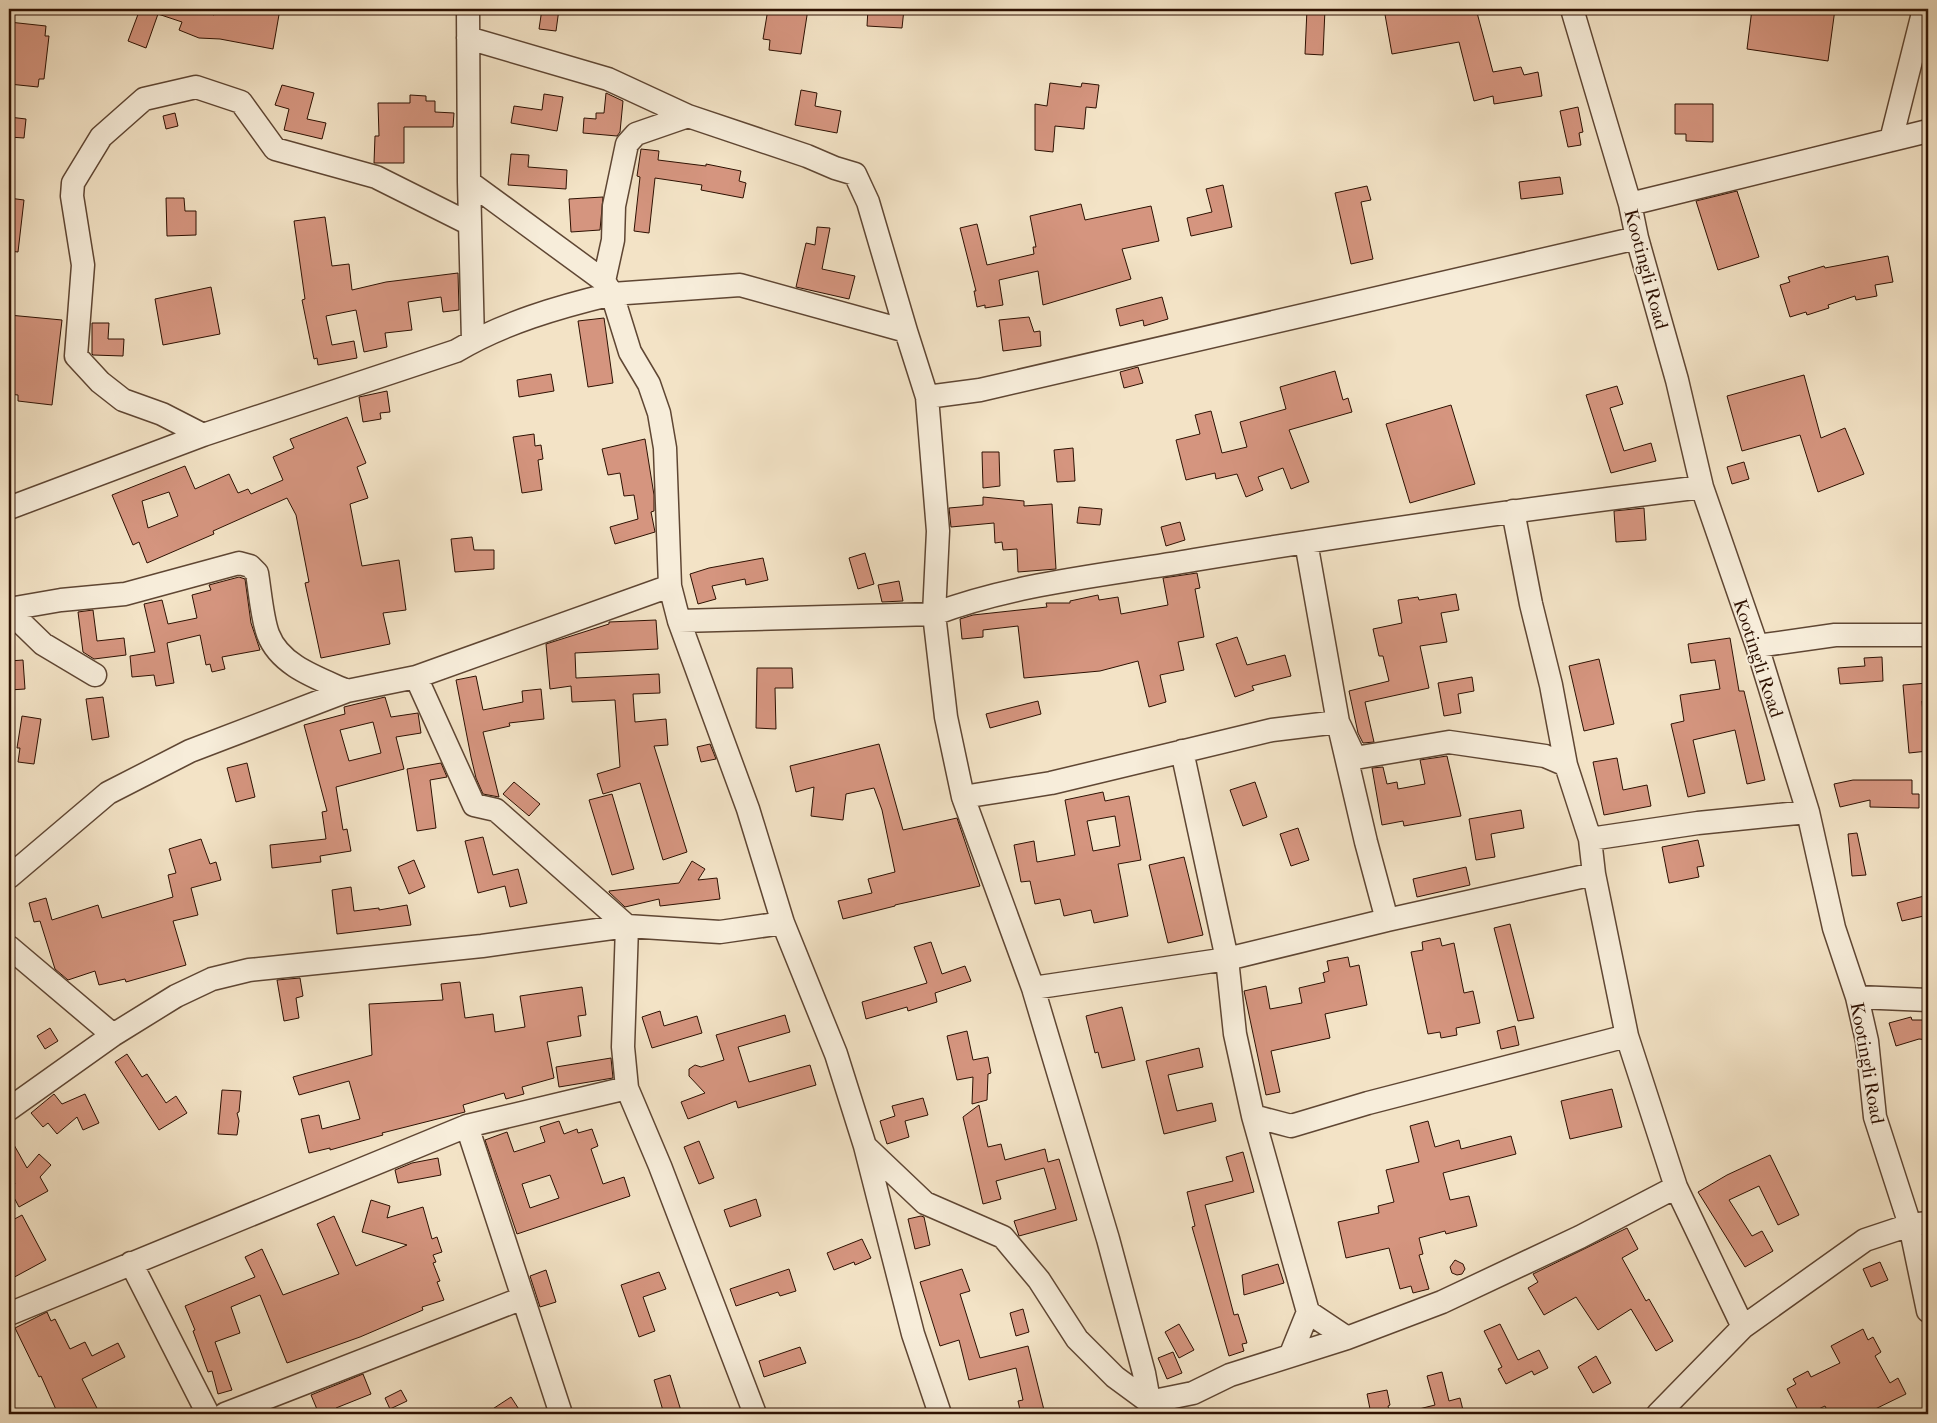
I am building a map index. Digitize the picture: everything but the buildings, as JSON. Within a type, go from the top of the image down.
[{"type":"street","points":[[468,9],[469,182],[473,340]]},
{"type":"street","name":"Kootingli Road","points":[[1572,9],[1630,204],[1637,238],[1677,380],[1702,487],[1757,646],[1808,812],[1834,928],[1857,997],[1867,1041],[1875,1117],[1919,1224],[1928,1311]]},
{"type":"street","points":[[1891,140],[1922,17],[1922,9]]},
{"type":"street","points":[[468,38],[608,79],[688,116],[855,174],[868,202],[906,331],[928,397],[938,531],[934,614],[946,717],[963,797],[1033,988],[1108,1239],[1144,1373],[1151,1408]]},
{"type":"street","points":[[203,435],[162,414],[123,400],[100,382],[76,356],[83,265],[72,196],[73,183],[101,137],[144,99],[196,87],[241,102],[275,149],[376,177],[470,224]]},
{"type":"street","points":[[688,116],[636,134],[627,144],[614,206],[608,288],[630,352],[649,384],[659,414],[665,448],[670,586],[678,621],[748,810],[783,923],[836,1054],[865,1146],[913,1334],[940,1414]]},
{"type":"street","points":[[1630,204],[1928,131]]},
{"type":"street","points":[[469,182],[608,288]]},
{"type":"street","points":[[928,397],[980,390],[1637,238]]},
{"type":"street","points":[[9,508],[203,435],[456,351],[473,340],[608,288],[740,285],[906,331]]},
{"type":"street","points":[[678,621],[934,614],[964,602],[1026,588],[1306,542],[1513,511],[1702,487]]},
{"type":"street","points":[[1513,511],[1531,604],[1551,685],[1566,765],[1590,839],[1594,874],[1627,1036],[1676,1187],[1743,1327]]},
{"type":"street","points":[[1306,542],[1338,722],[1366,842],[1387,920]]},
{"type":"street","points":[[9,610],[61,600],[125,594],[239,563],[250,566],[257,573],[268,634],[280,653],[300,670],[347,692]]},
{"type":"street","points":[[9,877],[108,793],[190,751],[347,692],[416,677],[670,586]]},
{"type":"street","points":[[9,610],[43,644],[95,675]]},
{"type":"street","points":[[1757,646],[1836,635],[1928,635]]},
{"type":"street","points":[[416,677],[474,805],[496,810],[627,926]]},
{"type":"street","points":[[963,797],[1051,783],[1272,730],[1338,722]]},
{"type":"street","points":[[1338,722],[1356,758],[1449,742],[1545,756],[1566,765]]},
{"type":"street","points":[[1182,751],[1228,959],[1235,1034],[1253,1116],[1308,1312],[1291,1354]]},
{"type":"street","points":[[1590,839],[1698,824],[1808,812]]},
{"type":"street","points":[[1033,988],[1228,959],[1387,920],[1594,874]]},
{"type":"street","points":[[9,1109],[113,1034],[176,996],[212,979],[249,970],[482,946],[627,926],[720,932],[783,923]]},
{"type":"street","points":[[627,926],[623,1047],[626,1088],[660,1166],[755,1414]]},
{"type":"street","points":[[9,947],[113,1034]]},
{"type":"street","points":[[1857,997],[1928,1000]]},
{"type":"street","points":[[1253,1116],[1291,1126],[1378,1101],[1627,1036]]},
{"type":"street","points":[[9,1314],[467,1126],[626,1088]]},
{"type":"street","points":[[467,1126],[561,1414]]},
{"type":"street","points":[[865,1146],[925,1203],[1003,1237],[1039,1280],[1077,1339],[1115,1378],[1151,1408]]},
{"type":"street","points":[[1151,1408],[1193,1393],[1230,1374],[1347,1338],[1442,1302],[1580,1237],[1676,1187]]},
{"type":"street","points":[[1658,1414],[1743,1327],[1865,1240],[1919,1224]]},
{"type":"street","points":[[131,1263],[208,1414]]},
{"type":"street","points":[[225,1414],[523,1298]]},
{"type":"street","points":[[1308,1312],[1347,1338]]}]
